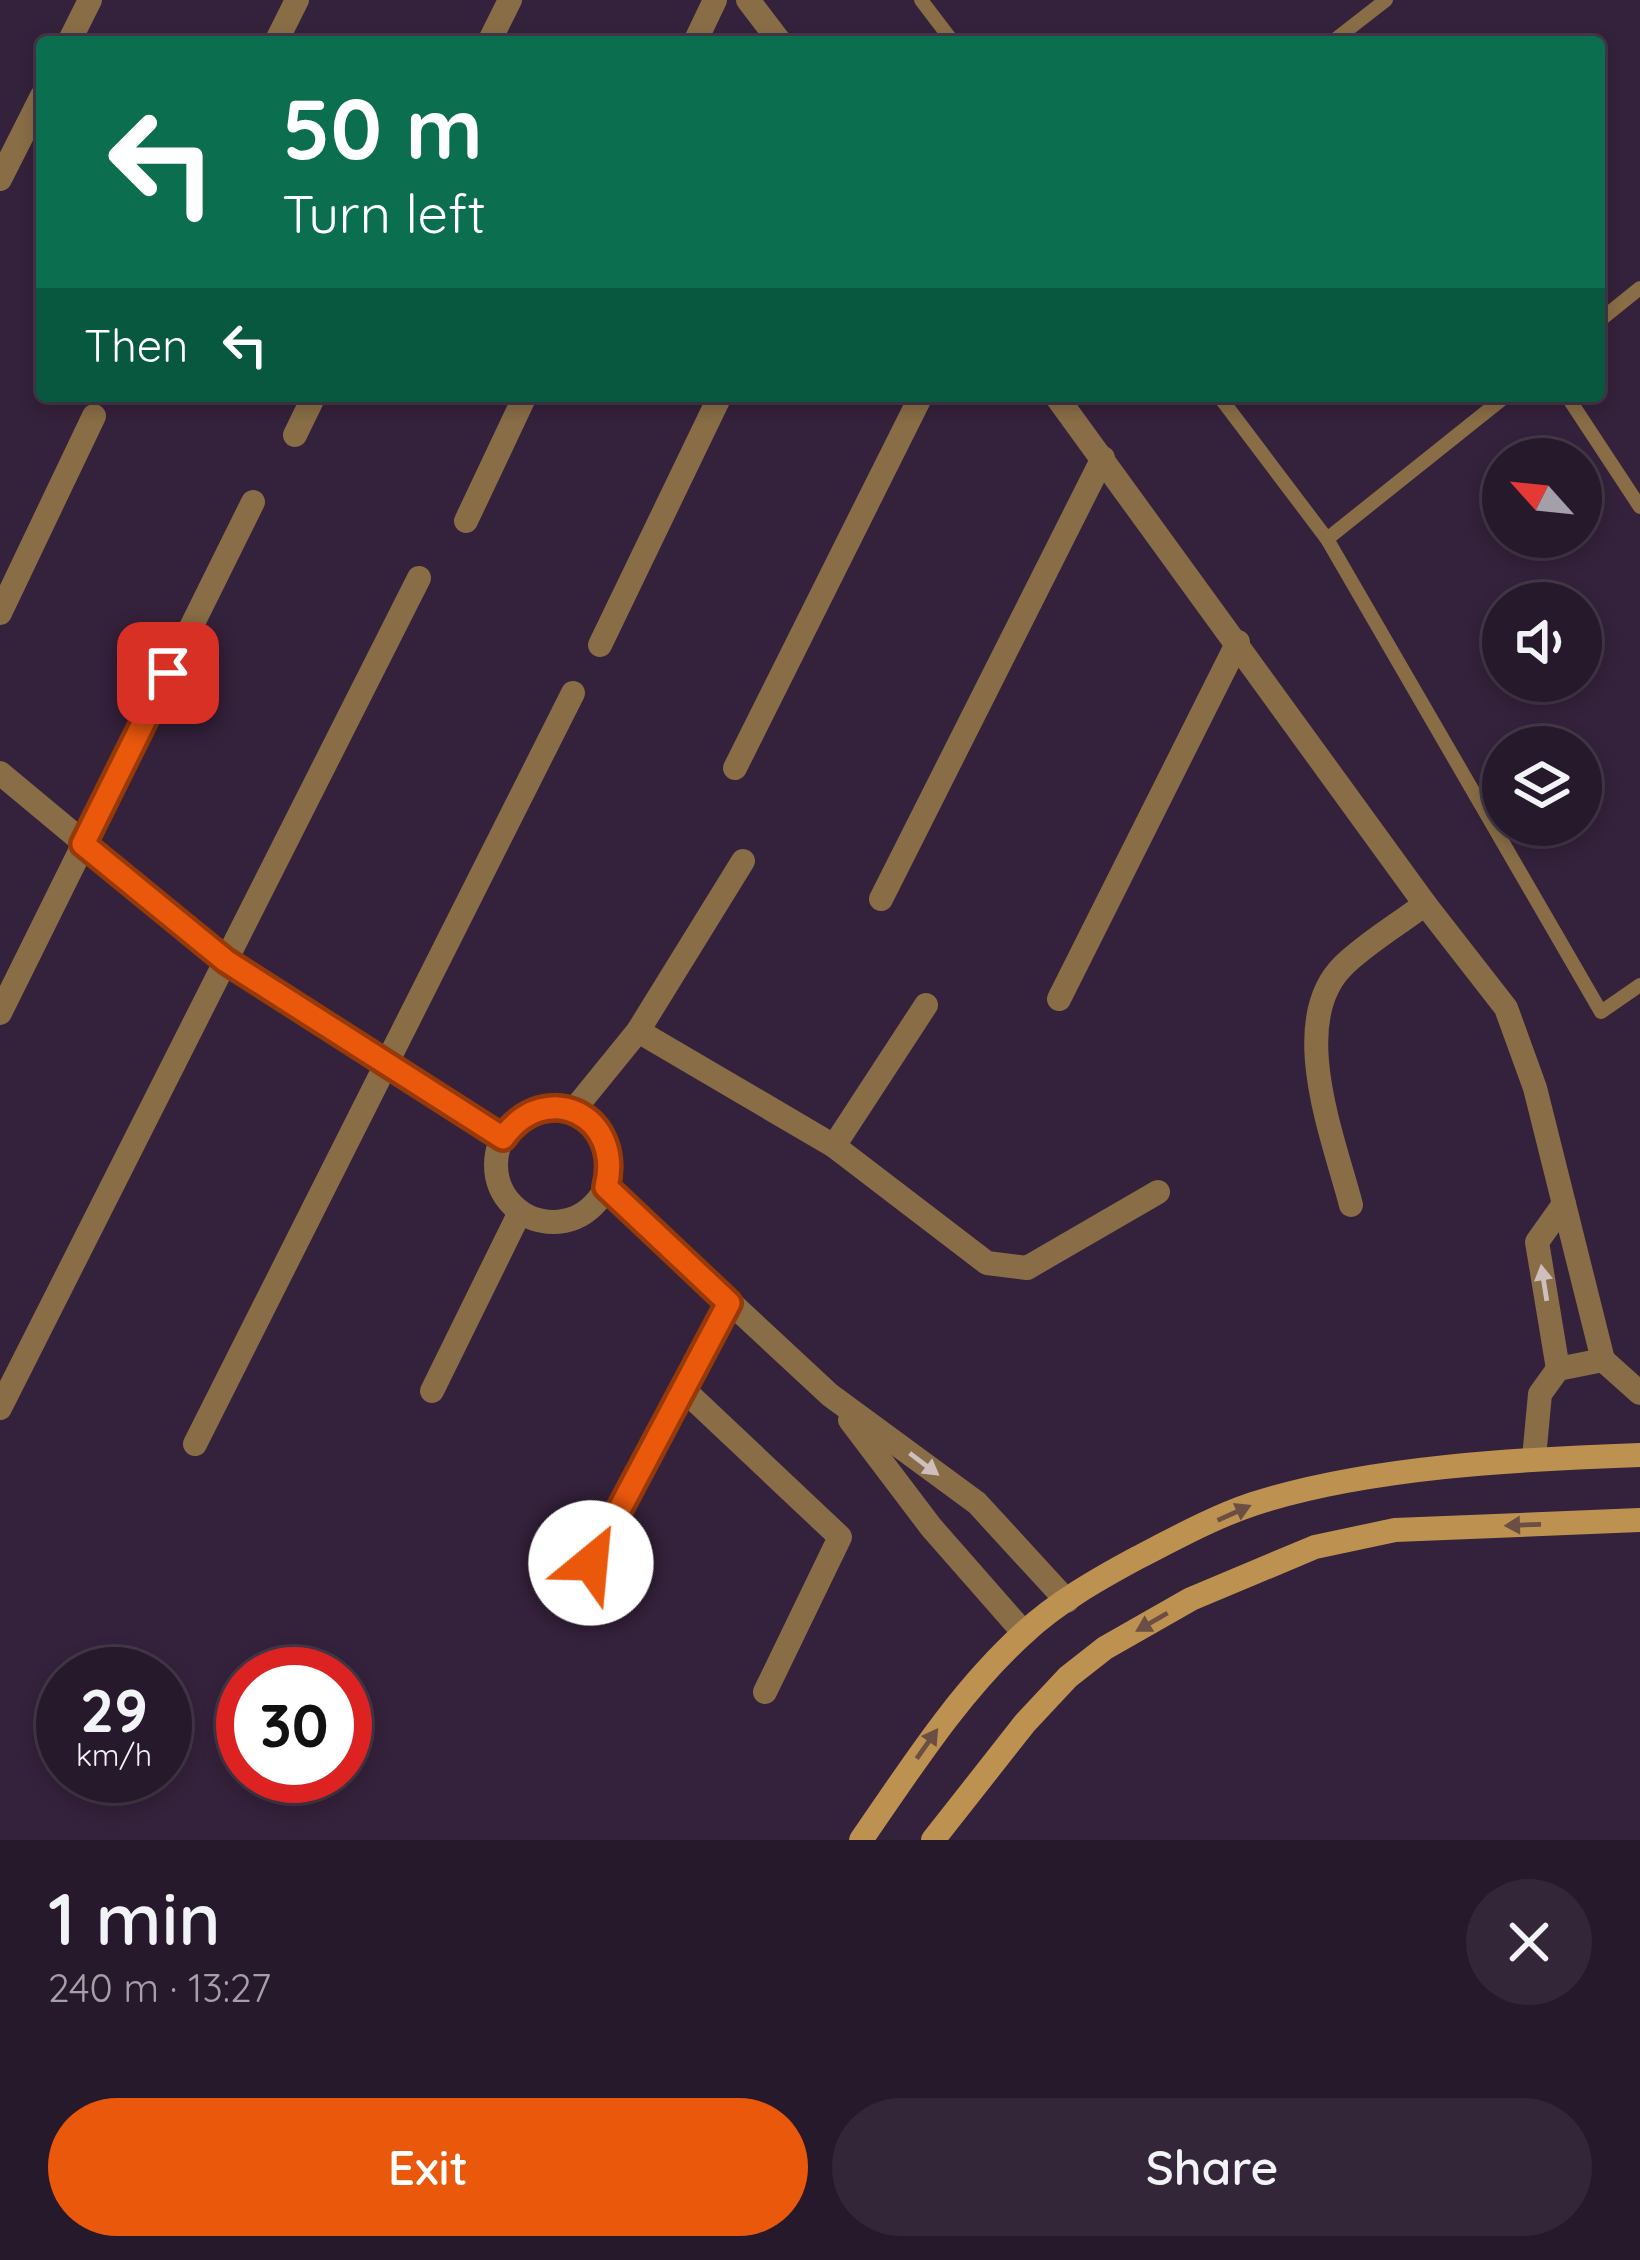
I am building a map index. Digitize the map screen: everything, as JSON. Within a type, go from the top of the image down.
[{"type":"main road","points":[[861,1840],[943,1721],[1024,1633],[1137,1558],[1250,1505],[1353,1482],[1534,1459],[1640,1455]]},
{"type":"main road","points":[[933,1840],[1025,1723],[1087,1661],[1191,1599],[1268,1564],[1315,1546],[1395,1530],[1640,1520]]},
{"type":"street","points":[[72,36],[90,0]]},
{"type":"street","points":[[279,36],[297,0]]},
{"type":"street","points":[[493,36],[510,0]]},
{"type":"street","points":[[697,36],[715,0]]},
{"type":"street","points":[[748,0],[775,36]]},
{"type":"street","points":[[0,179],[36,108]]},
{"type":"street","points":[[295,435],[311,402]]},
{"type":"street","points":[[466,521],[522,402]]},
{"type":"street","points":[[600,645],[717,402]]},
{"type":"street","points":[[735,768],[918,402]]},
{"type":"street","points":[[1061,402],[1506,1008],[1534,1088],[1603,1360],[1640,1393]]},
{"type":"street","points":[[0,613],[94,416]]},
{"type":"street","points":[[880,899],[1103,458]]},
{"type":"street","points":[[0,1012],[253,502]]},
{"type":"street","points":[[0,1408],[419,578]]},
{"type":"street","points":[[1059,998],[1238,642]]},
{"type":"street","points":[[195,1444],[573,694]]},
{"type":"street","points":[[0,773],[226,961],[503,1138]]},
{"type":"street","points":[[573,1111],[638,1031],[743,862]]},
{"type":"street","points":[[1351,1205],[1315,1064],[1319,1010],[1340,968],[1426,904]]},
{"type":"street","points":[[834,1146],[926,1005]]},
{"type":"street","points":[[638,1031],[834,1146],[987,1263],[1027,1268],[1158,1192]]},
{"type":"street","points":[[541,1109],[573,1111],[602,1134],[611,1169],[606,1187],[585,1214],[569,1221],[552,1223],[520,1212],[500,1186],[497,1153],[503,1138],[513,1125],[541,1109]]},
{"type":"street","points":[[606,1187],[830,1394],[977,1503],[1067,1601]]},
{"type":"street","points":[[1558,1369],[1537,1242],[1564,1204]]},
{"type":"street","points":[[432,1391],[520,1212]]},
{"type":"street","points":[[591,1563],[729,1303]]},
{"type":"street","points":[[1534,1459],[1540,1394],[1558,1369],[1603,1360]]},
{"type":"street","points":[[682,1388],[840,1537],[765,1692]]},
{"type":"street","points":[[830,1394],[931,1527],[1024,1633]]},
{"type":"lane","points":[[921,0],[948,36]]},
{"type":"lane","points":[[1340,36],[1386,0]]},
{"type":"lane","points":[[1605,316],[1640,288]]},
{"type":"lane","points":[[1224,402],[1327,539],[1600,1012],[1640,985]]},
{"type":"lane","points":[[1327,539],[1498,402]]},
{"type":"lane","points":[[1571,402],[1640,507]]},
{"type":"route","points":[[168,673],[83,844],[226,961],[503,1138],[526,1115],[541,1109],[573,1111],[590,1120],[609,1151],[606,1187],[729,1303],[591,1563]]}]
